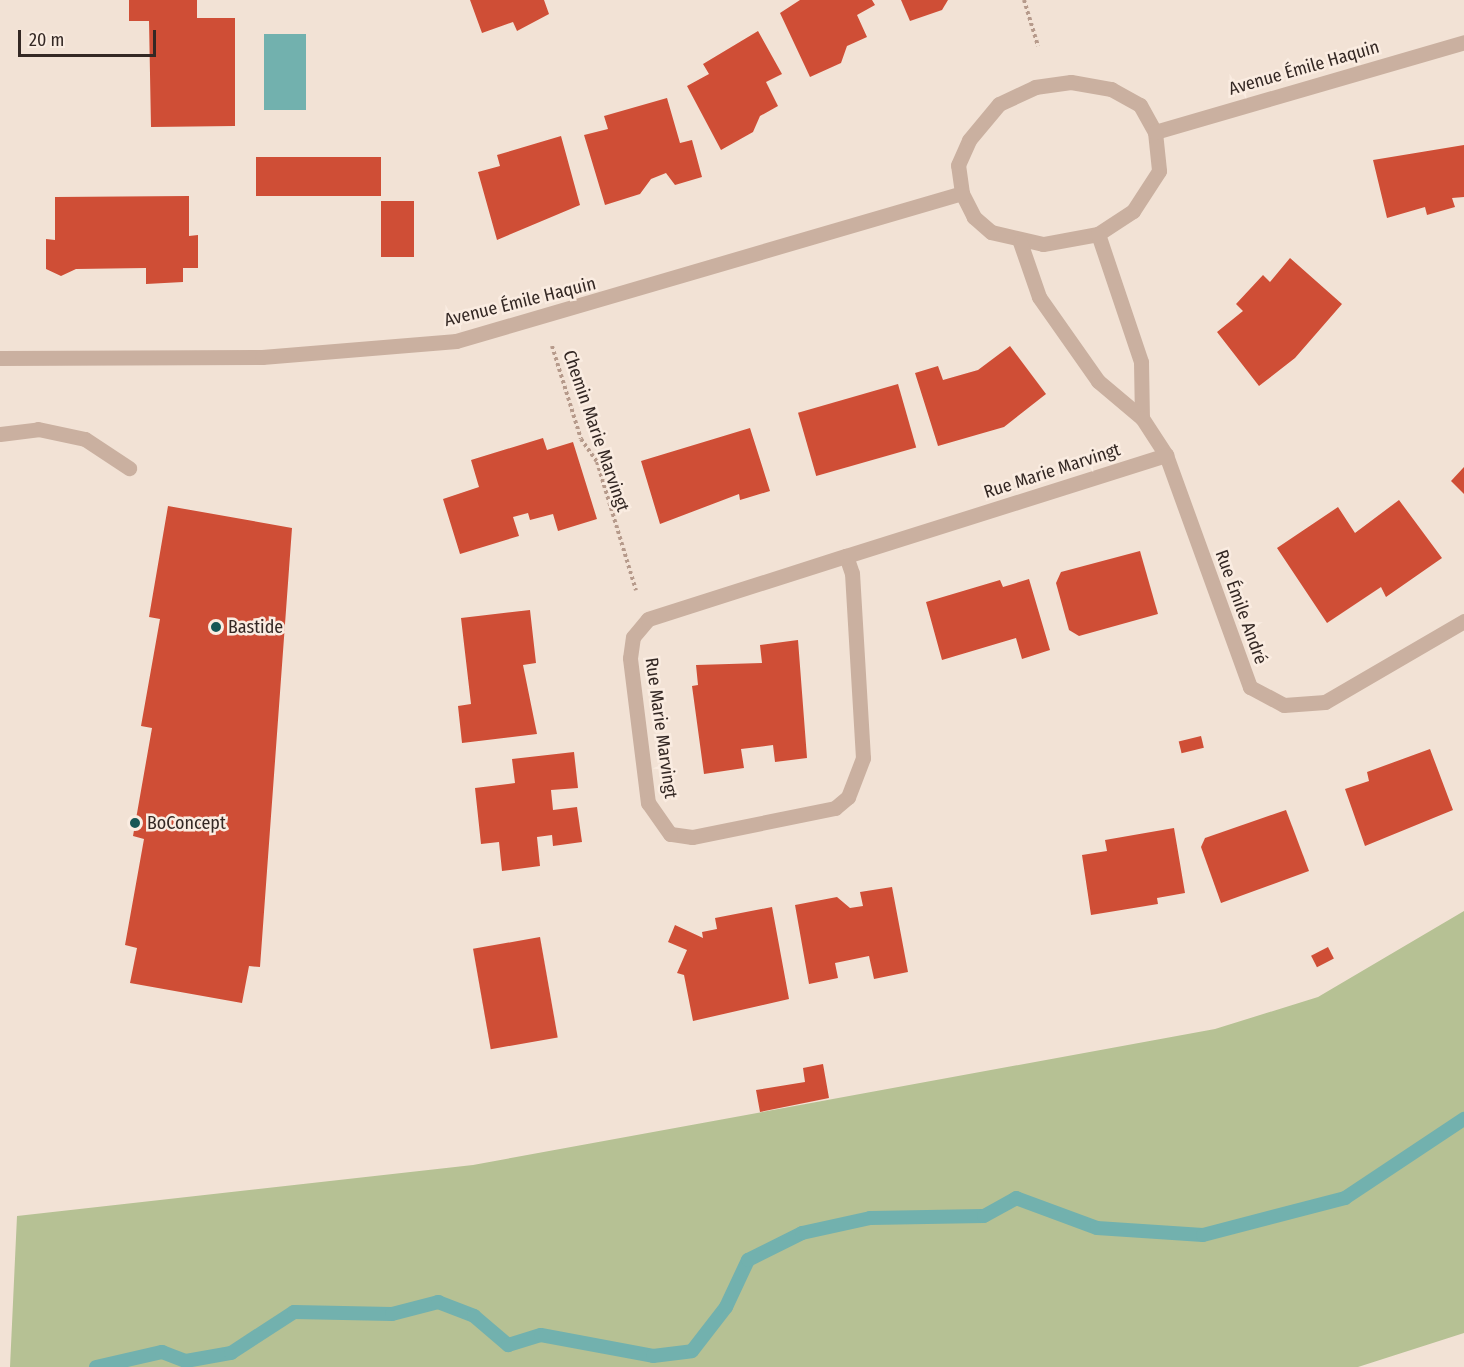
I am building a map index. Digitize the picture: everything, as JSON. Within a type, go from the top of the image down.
[{"type":"street","name":"Avenue Émile Haquin","points":[[1155,132],[1464,42]]},
{"type":"street","points":[[1071,82],[1111,89],[1140,105],[1155,132],[1158,171],[1143,200],[1098,234],[1069,243],[1020,242],[991,232],[974,217],[962,193],[958,165],[969,140],[999,104],[1035,87],[1071,82]]},
{"type":"street","name":"Avenue Émile Haquin","points":[[0,358],[321,355],[456,341],[543,320],[962,193]]},
{"type":"street","points":[[1098,234],[1141,362],[1142,418]]},
{"type":"street","name":"Rue Émile André","points":[[1020,242],[1039,297],[1098,381],[1142,418],[1166,455],[1240,667],[1266,700],[1303,706],[1325,702],[1464,621]]},
{"type":"street","points":[[0,434],[38,429],[85,439],[129,468]]},
{"type":"street","name":"Rue Marie Marvingt","points":[[846,556],[852,573],[863,758],[860,776],[835,808],[692,837],[670,834],[648,803],[630,658],[633,637],[648,619],[846,556],[1166,455]]},
{"type":"path","points":[[1024,0],[1038,46]]},
{"type":"path","name":"Chemin Marie Marvingt","points":[[543,320],[648,619]]},
{"type":"green space","points":[[1464,911],[1464,1333],[1358,1367],[10,1367],[17,1216],[473,1165],[1215,1029],[1318,997]]},
{"type":"water","points":[[264,34],[306,34],[306,110],[264,110]]},
{"type":"building","points":[[129,0],[197,0],[197,18],[235,18],[235,126],[151,127],[149,21],[129,21]]},
{"type":"building","points":[[470,0],[544,0],[549,14],[517,31],[513,22],[482,33]]},
{"type":"building","points":[[800,0],[872,0],[875,5],[857,15],[867,37],[847,46],[841,63],[810,77],[780,13]]},
{"type":"building","points":[[901,0],[948,0],[942,10],[910,21]]},
{"type":"building","points":[[758,31],[782,74],[766,82],[778,106],[760,116],[753,132],[721,150],[687,86],[709,74],[703,64]]},
{"type":"building","points":[[667,98],[680,143],[692,140],[702,177],[675,185],[666,173],[651,179],[640,194],[605,205],[584,135],[608,129],[604,116]]},
{"type":"building","points":[[561,136],[580,205],[497,240],[478,172],[500,166],[497,155]]},
{"type":"building","points":[[1464,145],[1464,197],[1452,198],[1455,207],[1427,215],[1425,207],[1387,218],[1373,160]]},
{"type":"building","points":[[256,157],[381,157],[381,196],[256,196]]},
{"type":"building","points":[[189,196],[189,236],[198,235],[198,268],[183,268],[183,282],[146,284],[146,268],[76,269],[61,276],[46,269],[46,239],[55,240],[55,197]]},
{"type":"building","points":[[381,201],[414,201],[414,257],[381,257]]},
{"type":"building","points":[[1290,258],[1342,304],[1295,358],[1259,386],[1217,332],[1243,311],[1236,304],[1263,275],[1270,282]]},
{"type":"building","points":[[1010,346],[1046,394],[1004,427],[938,446],[915,373],[938,366],[943,380],[978,370]]},
{"type":"building","points":[[898,384],[916,447],[816,476],[798,413]]},
{"type":"building","points":[[750,428],[770,491],[740,500],[739,494],[660,524],[641,461]]},
{"type":"building","points":[[543,438],[547,450],[573,442],[597,519],[558,531],[553,514],[530,520],[528,513],[513,517],[519,536],[460,554],[443,499],[479,487],[471,460]]},
{"type":"building","points":[[1464,467],[1464,494],[1451,481]]},
{"type":"building","points":[[1399,500],[1442,558],[1386,597],[1381,587],[1327,623],[1277,548],[1338,507],[1355,533]]},
{"type":"building","points":[[168,506],[292,528],[260,967],[249,966],[242,1003],[130,983],[137,948],[125,945],[144,839],[133,836],[152,728],[141,726],[160,619],[149,617]]},
{"type":"building","points":[[1140,551],[1158,614],[1079,636],[1069,630],[1056,583],[1061,572]]},
{"type":"building","points":[[1029,579],[1050,650],[1022,659],[1016,638],[942,660],[926,602],[1000,580],[1003,587]]},
{"type":"building","points":[[530,610],[536,663],[523,665],[537,734],[462,743],[458,706],[471,704],[461,618]]},
{"type":"building","points":[[798,640],[807,758],[775,762],[773,745],[741,749],[744,768],[704,774],[692,686],[698,685],[696,665],[762,663],[760,645]]},
{"type":"building","points":[[1201,736],[1204,748],[1182,753],[1179,742]]},
{"type":"building","points":[[1430,749],[1453,810],[1365,846],[1345,789],[1369,781],[1367,772]]},
{"type":"building","points":[[574,752],[578,788],[551,790],[553,810],[577,807],[582,842],[553,846],[552,835],[537,837],[540,866],[502,871],[499,842],[481,844],[475,788],[515,783],[512,759]]},
{"type":"building","points":[[1286,810],[1309,871],[1221,903],[1201,847],[1205,838]]},
{"type":"building","points":[[1174,828],[1185,893],[1157,898],[1158,904],[1091,915],[1082,855],[1107,851],[1105,840]]},
{"type":"building","points":[[892,887],[908,972],[874,979],[869,956],[835,963],[838,978],[809,984],[795,905],[837,897],[850,908],[863,906],[860,892]]},
{"type":"building","points":[[772,907],[789,999],[693,1021],[684,975],[677,973],[687,950],[668,942],[675,925],[703,938],[702,932],[717,929],[715,918]]},
{"type":"building","points":[[540,937],[558,1037],[491,1049],[473,949]]},
{"type":"building","points":[[1328,947],[1334,959],[1317,967],[1311,956]]},
{"type":"building","points":[[823,1064],[829,1098],[760,1112],[756,1090],[805,1082],[803,1068]]},
{"type":"waterway","points":[[96,1367],[162,1352],[186,1361],[231,1353],[294,1312],[392,1314],[438,1302],[474,1316],[508,1345],[541,1335],[653,1356],[692,1351],[726,1307],[748,1260],[802,1233],[870,1218],[984,1216],[1016,1198],[1097,1228],[1203,1235],[1345,1198],[1464,1119]]},
{"type":"place","name":"Bastide","points":[[216,627]]},
{"type":"place","name":"BoConcept","points":[[135,823]]}]
